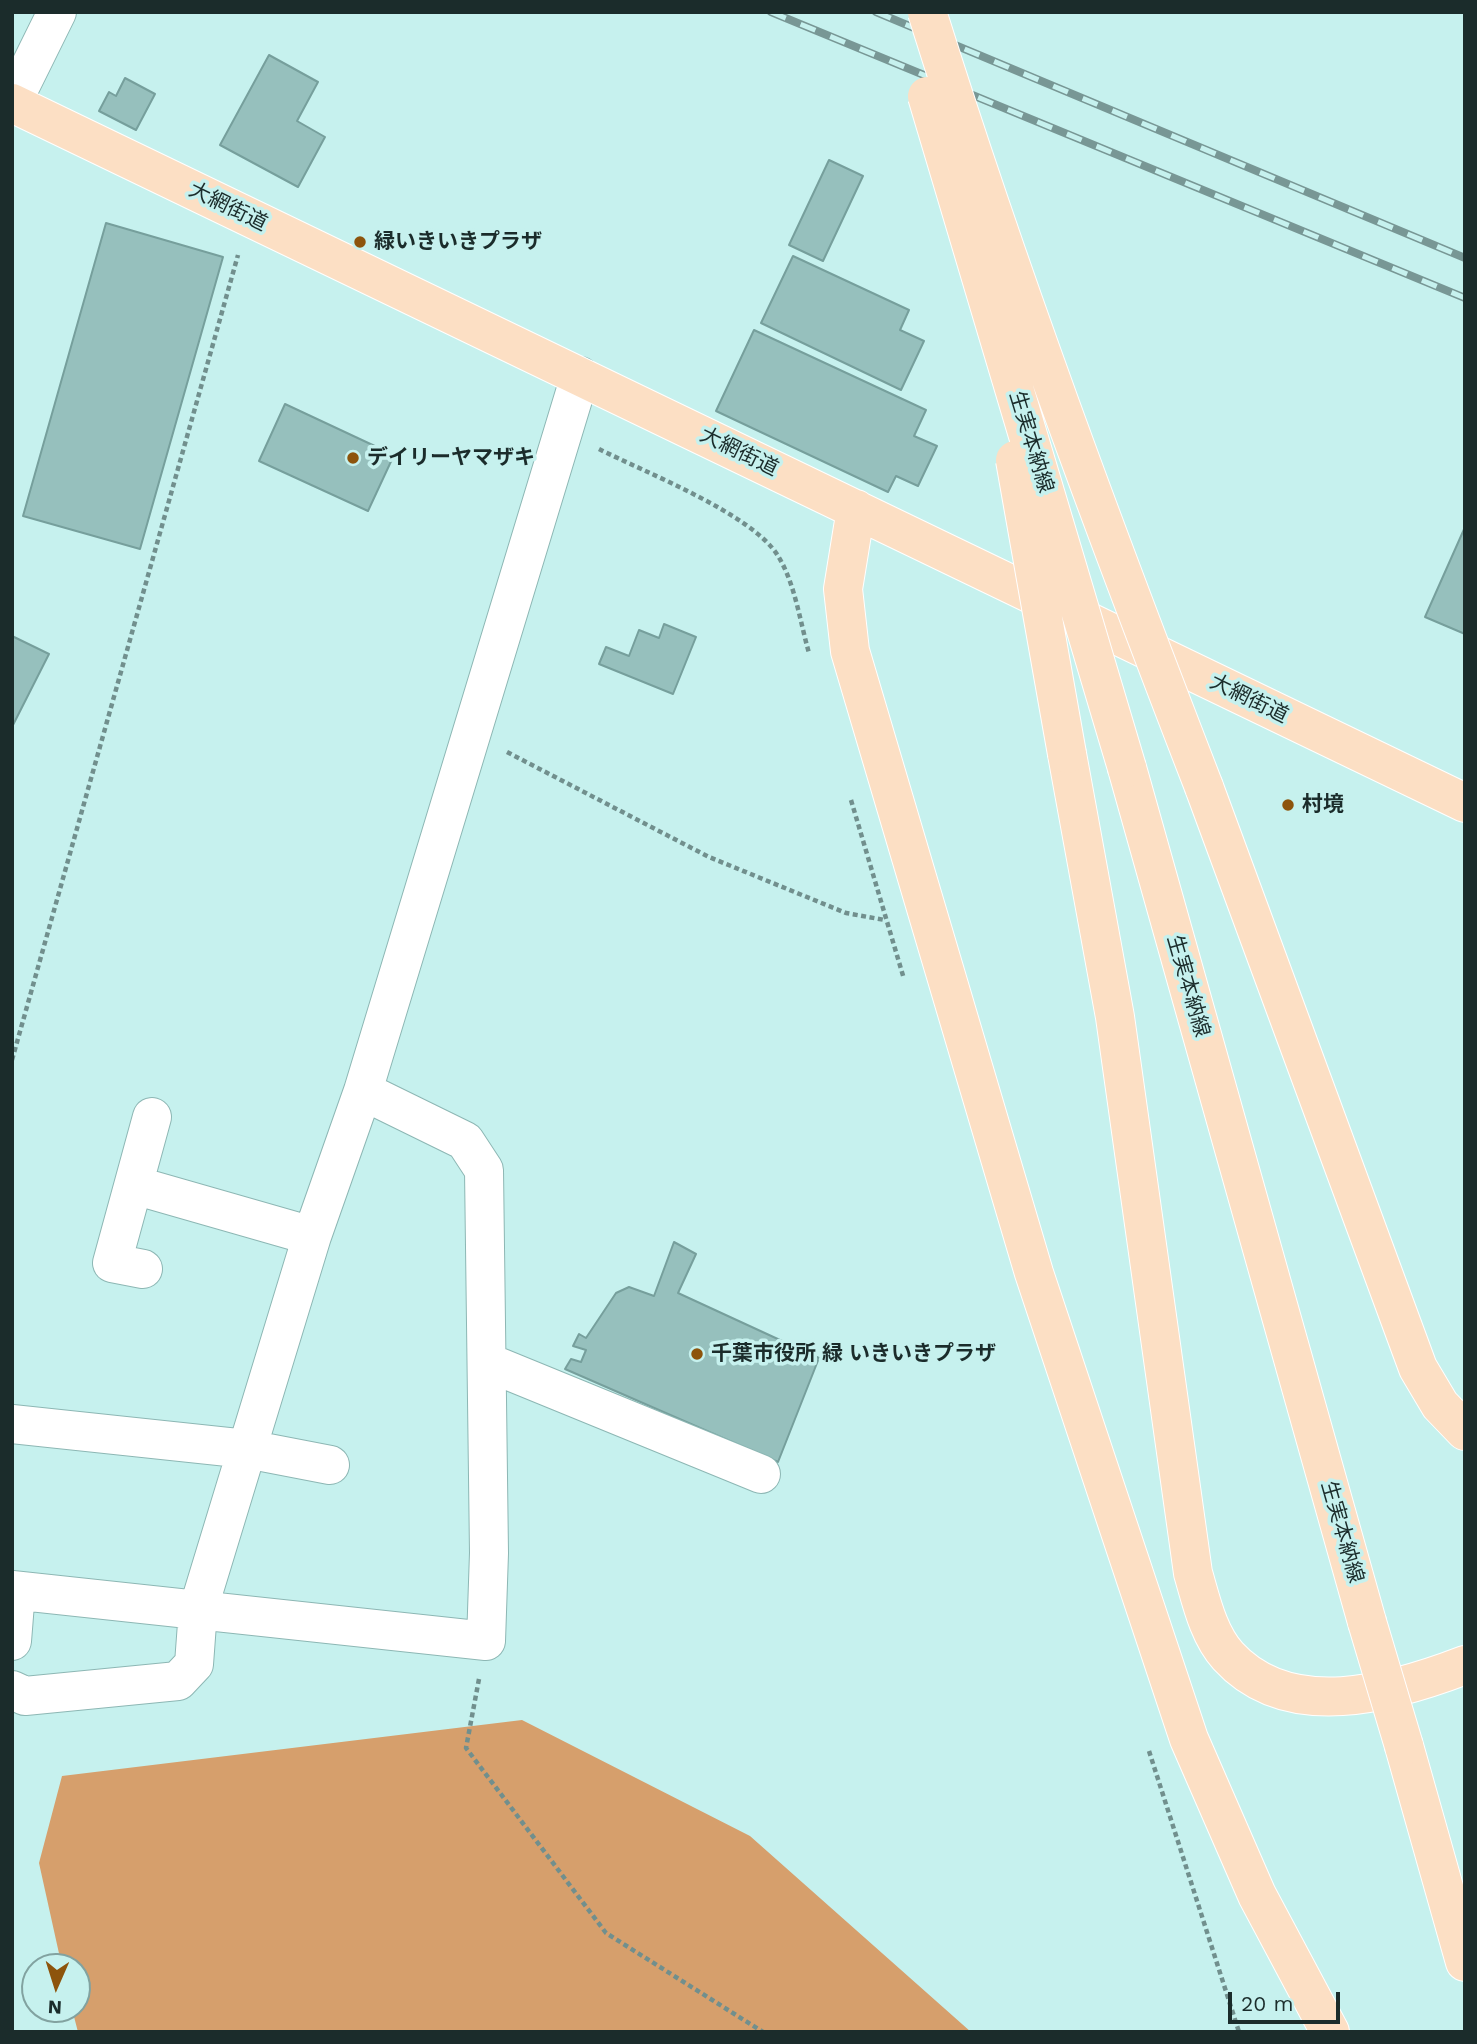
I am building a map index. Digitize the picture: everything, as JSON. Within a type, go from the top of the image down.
[{"type":"main road","name":"生実本納線","points":[[908,12],[936,129],[1127,768],[1465,1962]]},
{"type":"main road","points":[[928,12],[982,188],[1107,536],[1204,787],[1418,1368],[1440,1405],[1465,1431]]},
{"type":"main road","name":"大網街道","points":[[12,103],[1465,803]]},
{"type":"main road","points":[[996,330],[1015,461],[1119,1044],[1193,1573],[1208,1623],[1226,1655],[1250,1676],[1289,1692],[1322,1698],[1351,1696],[1427,1679],[1465,1665]]},
{"type":"main road","points":[[856,509],[844,589],[850,651],[1034,1273],[1189,1739],[1258,1895],[1330,2032]]},
{"type":"street","points":[[12,103],[57,12]]},
{"type":"street","points":[[12,1690],[25,1696],[178,1681],[194,1664],[198,1610],[312,1236],[363,1091],[580,376]]},
{"type":"street","points":[[12,1641],[14,1590],[486,1641],[489,1553],[484,1170],[465,1141],[363,1091]]},
{"type":"street","points":[[143,1269],[112,1263],[152,1117]]},
{"type":"street","points":[[134,1185],[312,1236]]},
{"type":"street","points":[[486,1362],[761,1474]]},
{"type":"street","points":[[12,1424],[247,1449],[330,1465]]},
{"type":"path","points":[[12,1060],[248,217]]},
{"type":"path","points":[[563,432],[736,517],[758,535],[778,554],[809,655]]},
{"type":"path","points":[[472,733],[709,857],[846,913],[885,920]]},
{"type":"path","points":[[847,788],[906,987]]},
{"type":"path","points":[[486,1641],[466,1748],[606,1933],[763,2032]]},
{"type":"path","points":[[1148,1746],[1239,2032]]},
{"type":"shaded area","points":[[522,1720],[750,1836],[971,2032],[78,2032],[76,2023],[91,2023],[91,1953],[59,1953],[39,1863],[62,1776]]},
{"type":"building","points":[[269,55],[318,82],[297,121],[325,137],[298,187],[220,145]]},
{"type":"building","points":[[125,78],[155,94],[136,130],[99,111],[109,92],[116,96]]},
{"type":"building","points":[[829,160],[863,176],[823,261],[789,245]]},
{"type":"building","points":[[106,223],[223,257],[140,549],[23,516]]},
{"type":"building","points":[[793,256],[909,310],[900,330],[924,341],[901,390],[761,323]]},
{"type":"building","points":[[754,330],[926,410],[914,436],[937,446],[918,486],[896,476],[888,492],[716,411]]},
{"type":"building","points":[[285,404],[394,455],[368,511],[259,461]]},
{"type":"building","points":[[1465,527],[1465,634],[1425,617]]},
{"type":"building","points":[[664,624],[696,637],[673,694],[599,664],[606,647],[629,656],[639,630],[659,638]]},
{"type":"building","points":[[12,636],[49,654],[13,725],[12,725]]},
{"type":"building","name":"千葉市役所 緑 いきいきプラザ","points":[[674,1242],[696,1254],[678,1293],[819,1358],[778,1462],[565,1369],[571,1359],[581,1362],[586,1350],[573,1346],[579,1334],[586,1338],[616,1293],[629,1287],[654,1296]]},
{"type":"railway","points":[[771,12],[1465,298]]},
{"type":"railway","points":[[876,12],[1465,258]]},
{"type":"place","name":"緑いきいきプラザ","points":[[360,242]]},
{"type":"place","name":"デイリーヤマザキ","points":[[353,458]]},
{"type":"place","name":"村境","points":[[1288,805]]},
{"type":"place","name":"千葉市役所 緑 いきいきプラザ","points":[[697,1354]]}]
